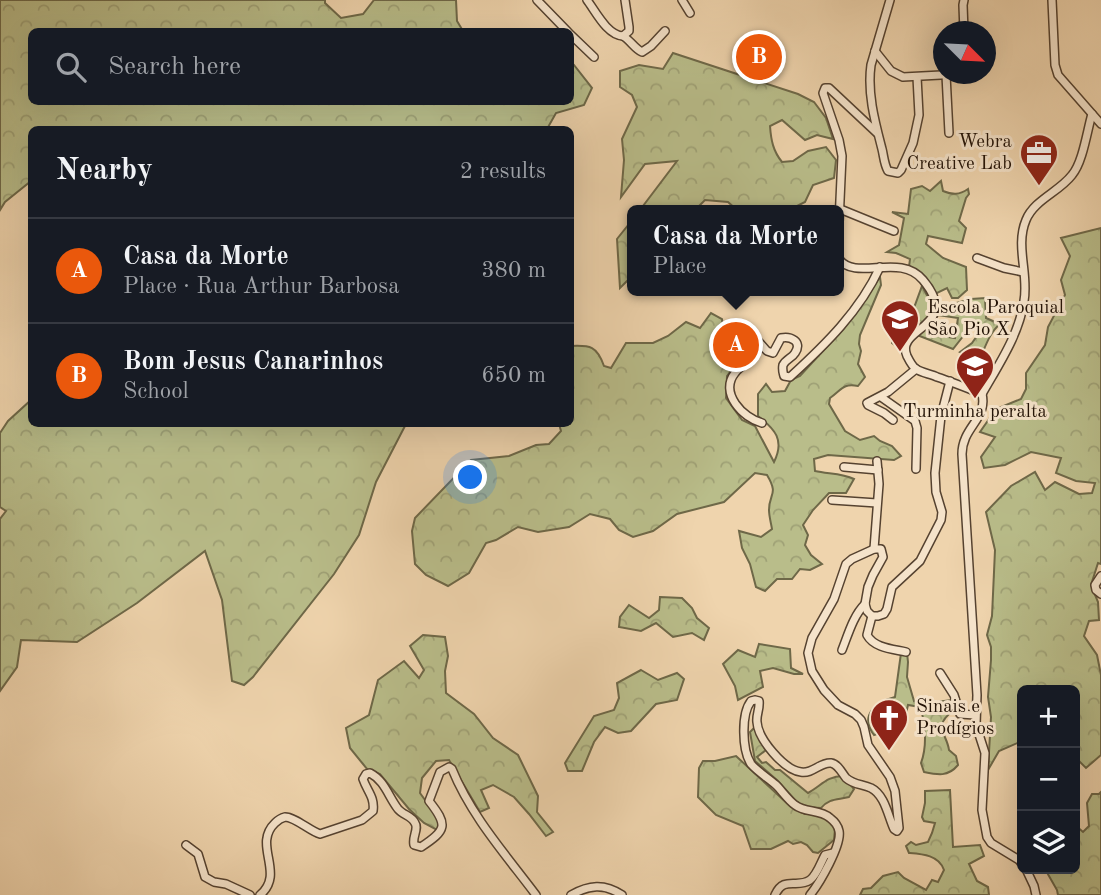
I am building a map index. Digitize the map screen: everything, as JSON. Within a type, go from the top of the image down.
[{"type":"street","points":[[587,0],[611,32],[623,36],[642,51],[651,46],[665,31]]},
{"type":"street","points":[[623,36],[629,31],[625,0]]},
{"type":"street","points":[[682,0],[690,13]]},
{"type":"street","points":[[890,0],[871,65],[869,85],[877,133],[888,171],[898,173],[901,170],[914,143],[919,115],[917,77]]},
{"type":"street","points":[[964,0],[964,21]]},
{"type":"street","points":[[1052,0],[1055,65],[1058,75],[1101,124]]},
{"type":"street","points":[[540,2],[564,28]]},
{"type":"street","points":[[574,38],[594,57]]},
{"type":"street","points":[[875,51],[897,75],[933,76]]},
{"type":"street","points":[[946,84],[949,133]]},
{"type":"street","points":[[840,205],[842,156],[823,93],[825,88],[829,88],[877,133]]},
{"type":"street","points":[[1017,859],[990,843],[982,810],[985,753],[975,715],[977,695],[962,446],[965,436],[982,411],[982,394],[1019,322],[1025,299],[1021,250],[1026,219],[1031,211],[1074,173],[1092,114]]},
{"type":"street","points":[[844,211],[894,231]]},
{"type":"street","points":[[977,258],[1023,272]]},
{"type":"street","points":[[844,265],[851,268],[891,266],[917,274],[925,282],[936,308],[932,320],[911,335],[906,345],[907,355],[916,369],[982,394]]},
{"type":"street","points":[[762,423],[745,416],[732,397],[730,389],[732,377],[748,361],[756,342],[771,354],[776,351],[781,338],[789,336],[796,341],[795,353],[782,368],[785,376],[790,377],[830,341],[874,281],[880,267]]},
{"type":"street","points":[[893,419],[867,403],[881,397],[916,369]]},
{"type":"street","points":[[865,604],[872,616],[884,614],[892,587],[920,561],[941,520],[935,473],[941,416],[950,381]]},
{"type":"street","points":[[881,397],[915,421],[916,469]]},
{"type":"street","points":[[874,549],[879,484],[877,461]]},
{"type":"street","points":[[844,467],[878,470]]},
{"type":"street","points":[[832,500],[877,503]]},
{"type":"street","points":[[810,895],[821,881],[839,834],[831,818],[793,804],[750,762],[744,730],[746,711],[751,701],[759,701],[757,721],[761,737],[791,769],[802,773],[828,763],[833,764],[853,783],[877,792],[897,831],[899,823],[890,777],[868,745],[861,720],[838,705],[817,681],[808,653],[812,638],[834,599],[846,564],[874,549],[881,549],[883,557],[868,587],[865,604],[856,617],[842,650]]},
{"type":"street","points":[[1101,576],[1095,585],[1101,594]]},
{"type":"street","points":[[872,616],[867,635],[870,642],[906,652]]},
{"type":"street","points":[[940,673],[954,695],[961,714],[975,715]]},
{"type":"street","points":[[260,895],[271,880],[271,867],[266,851],[268,834],[280,819],[285,817],[320,834],[362,820],[373,811],[373,795],[363,779],[370,773],[382,783],[398,810],[415,823],[417,826],[412,841],[414,845],[421,847],[438,835],[442,828],[440,814],[429,801],[440,772],[449,767],[489,833],[536,895]]},
{"type":"street","points":[[186,845],[198,854],[205,877],[250,895]]},
{"type":"street","points":[[775,895],[778,888],[785,883],[809,881],[825,855],[833,853]]},
{"type":"street","points":[[1028,874],[1036,895]]},
{"type":"street","points":[[571,895],[592,886],[604,886],[622,895]]},
{"type":"green space","points":[[0,0],[325,0],[341,18],[363,14],[374,0],[456,0],[457,21],[461,28],[28,28],[28,105],[574,105],[574,65],[592,88],[584,105],[556,113],[549,126],[28,126],[28,183],[5,202],[0,210]]},
{"type":"green space","points":[[673,53],[798,94],[814,102],[826,118],[833,139],[817,135],[805,140],[782,120],[770,126],[773,145],[782,162],[793,161],[808,151],[826,147],[836,160],[834,178],[813,185],[805,202],[799,205],[731,205],[728,202],[705,200],[700,205],[644,205],[677,161],[645,164],[621,197],[624,160],[622,139],[637,107],[632,95],[620,87],[620,71],[639,65],[663,69]]},
{"type":"green space","points":[[941,181],[943,191],[956,194],[968,189],[969,194],[959,221],[966,228],[962,243],[928,236],[926,244],[943,258],[966,267],[967,290],[958,298],[952,298],[947,288],[935,294],[925,278],[909,267],[910,259],[887,252],[899,245],[904,218],[892,212],[908,214],[911,189],[922,186],[930,191]]},
{"type":"green space","points":[[627,226],[627,281],[620,288],[617,239]]},
{"type":"green space","points":[[1101,228],[1101,564],[1098,563],[1091,585],[1098,602],[1099,620],[1089,621],[1084,636],[1097,655],[1101,675],[1101,755],[1086,768],[1080,762],[1080,685],[1017,685],[1017,743],[999,751],[988,770],[991,647],[987,635],[992,616],[995,550],[986,512],[1011,486],[1035,472],[1045,490],[1055,482],[1079,494],[1092,493],[1095,483],[1076,481],[1056,473],[1061,458],[1031,452],[1005,465],[984,468],[981,457],[995,437],[980,432],[996,409],[1021,399],[1026,389],[1026,373],[1045,345],[1048,327],[1065,295],[1061,280],[1070,256],[1061,238]]},
{"type":"green space","points":[[880,277],[881,285],[860,335],[858,364],[865,377],[858,386],[849,385],[842,388],[830,398],[829,404],[845,431],[860,440],[874,436],[892,446],[901,456],[894,460],[828,455],[814,459],[815,471],[854,479],[846,493],[829,493],[803,525],[808,535],[805,545],[811,555],[822,564],[810,570],[800,569],[792,579],[777,579],[765,591],[756,587],[739,531],[761,537],[772,529],[769,504],[773,490],[767,475],[755,473],[724,502],[677,514],[653,531],[633,537],[619,530],[610,519],[590,514],[569,527],[538,532],[518,527],[486,543],[469,573],[448,586],[426,575],[415,564],[412,531],[415,518],[471,460],[509,456],[536,445],[549,444],[561,431],[560,427],[574,427],[574,346],[592,348],[599,354],[604,366],[611,368],[626,343],[653,343],[668,336],[686,322],[700,328],[711,313],[722,319],[727,338],[724,346],[736,364],[727,376],[726,398],[742,420],[755,426],[774,462],[779,447],[778,441],[773,430],[758,416],[758,394],[766,384],[772,392],[785,391],[791,380],[800,376],[844,328]]},
{"type":"green space","points":[[922,286],[931,303],[927,322],[910,331],[903,341],[897,341],[895,345],[892,343],[893,334],[884,329],[889,317],[905,323]]},
{"type":"green space","points":[[985,298],[986,318],[1000,324],[990,336],[979,361],[960,352],[972,343],[979,333],[973,328],[968,330],[953,349],[917,335],[934,324],[942,325],[941,336],[955,338],[958,318],[937,315],[938,308]]},
{"type":"green space","points":[[28,403],[28,427],[404,427],[376,482],[359,535],[334,574],[244,685],[232,681],[222,600],[205,551],[137,603],[77,642],[21,640],[17,667],[0,691],[0,519],[6,511],[0,507],[0,433],[8,421]]},
{"type":"green space","points":[[660,597],[682,598],[697,618],[709,628],[704,640],[692,633],[673,637],[656,623],[641,631],[619,627],[620,617],[629,605],[649,618],[659,610]]},
{"type":"green space","points":[[423,635],[445,637],[448,656],[445,671],[446,693],[474,714],[493,738],[518,755],[538,796],[537,812],[553,832],[546,836],[514,797],[493,785],[481,790],[489,808],[480,812],[449,760],[436,761],[422,778],[420,793],[441,822],[437,830],[424,823],[409,809],[380,774],[367,769],[350,748],[346,728],[369,715],[378,680],[404,661],[419,678],[424,670],[410,646]]},
{"type":"green space","points":[[759,644],[790,649],[791,668],[803,674],[773,668],[760,671],[763,687],[738,700],[735,686],[723,664],[738,650],[755,657]]},
{"type":"green space","points":[[901,653],[907,653],[907,677],[914,701],[928,703],[953,700],[953,711],[943,721],[942,730],[958,765],[947,773],[924,772],[921,763],[925,735],[920,707],[908,705],[899,732],[874,735],[870,728],[868,721],[872,710],[895,697]]},
{"type":"green space","points":[[641,670],[658,680],[677,673],[684,679],[677,700],[656,704],[631,731],[618,733],[605,727],[594,742],[582,771],[568,771],[565,763],[594,716],[614,710],[619,698],[617,683]]},
{"type":"green space","points":[[754,728],[766,750],[757,757],[762,763],[766,762],[775,770],[780,770],[808,793],[828,780],[843,776],[854,789],[849,797],[830,801],[821,808],[804,807],[755,761],[750,732]]},
{"type":"green space","points":[[736,756],[791,807],[805,814],[829,819],[835,829],[834,840],[818,853],[801,842],[793,844],[788,841],[771,849],[751,849],[743,826],[716,815],[698,797],[699,768],[703,761]]},
{"type":"green space","points":[[950,790],[953,847],[980,845],[984,856],[969,864],[977,881],[988,887],[989,895],[860,895],[863,889],[871,888],[883,876],[898,872],[926,890],[932,880],[938,882],[944,870],[942,865],[930,856],[909,853],[906,846],[911,842],[916,845],[928,842],[932,833],[935,823],[924,821],[922,817],[925,791]]},
{"type":"green space","points":[[1101,792],[1101,895],[1058,895],[1048,874],[1080,874],[1080,829],[1083,832],[1089,826],[1087,803],[1092,794]]},
{"type":"place","name":"Bom Jesus Canarinhos","points":[[759,57]]},
{"type":"place","name":"Webra Creative Lab","points":[[1039,187]]},
{"type":"place","name":"Casa da Morte","points":[[736,345]]},
{"type":"place","name":"Escola Paroquial São Pio X","points":[[900,353]]},
{"type":"place","name":"Turminha peralta","points":[[975,400]]},
{"type":"place","name":"Sinais e Prodígios","points":[[889,752]]}]
